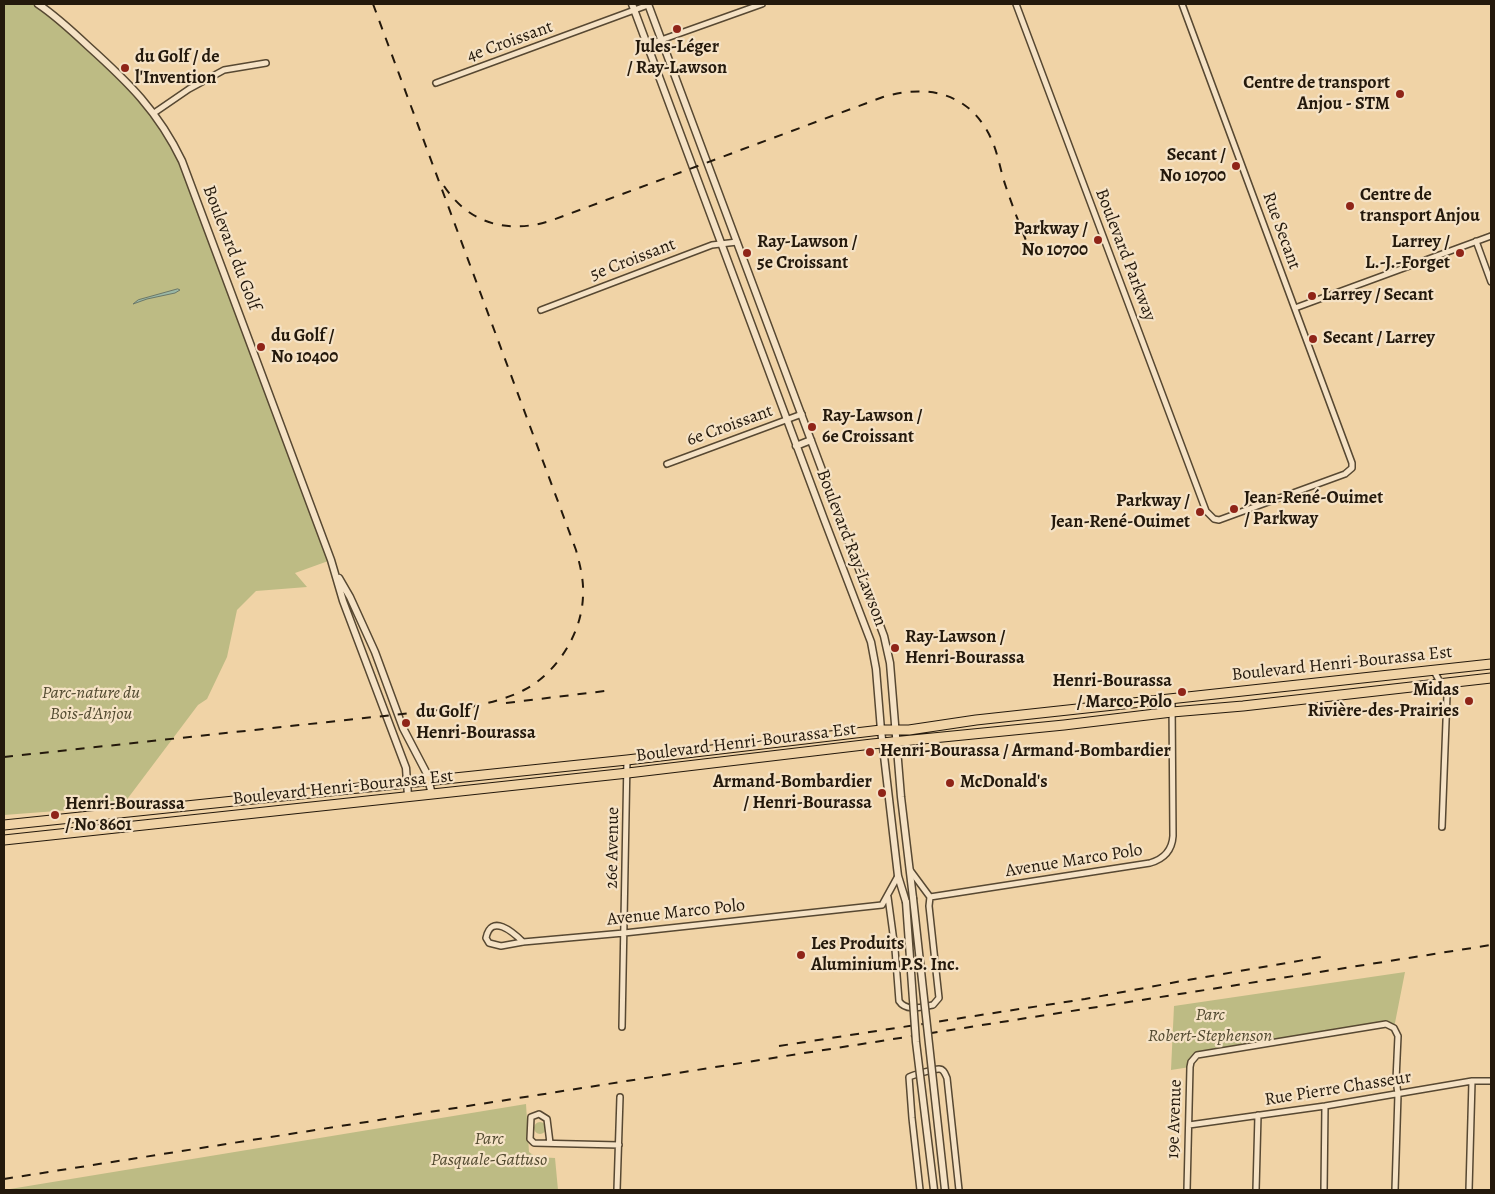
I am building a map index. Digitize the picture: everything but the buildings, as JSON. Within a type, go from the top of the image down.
[{"type":"main road","name":"Boulevard Henri-Bourassa Est","points":[[4,825],[627,760],[881,730],[897,730],[1491,664]]},
{"type":"main road","name":"Boulevard Henri-Bourassa Est","points":[[4,840],[130,828],[883,743],[1491,678]]},
{"type":"street","name":"Boulevard du Golf","points":[[38,4],[62,22],[131,85],[154,113],[174,143],[337,575],[350,597],[371,644],[403,728],[426,772],[432,794]]},
{"type":"street","name":"Boulevard Ray-Lawson","points":[[648,4],[884,636],[890,663],[901,797],[945,1190]]},
{"type":"street","name":"4e Croissant","points":[[436,83],[633,7],[648,4]]},
{"type":"street","points":[[647,45],[762,4]]},
{"type":"street","name":"Boulevard Parkway","points":[[1016,4],[1209,516],[1214,519],[1225,519],[1345,474],[1352,468]]},
{"type":"street","name":"Rue Secant","points":[[1182,4],[1350,458],[1352,468]]},
{"type":"street","name":"Boulevard Ray-Lawson","points":[[633,7],[871,642],[876,669],[898,876],[906,902],[916,1042],[934,1190]]},
{"type":"street","points":[[154,113],[189,89],[224,70],[266,63]]},
{"type":"street","points":[[1295,308],[1491,236]]},
{"type":"street","name":"5e Croissant","points":[[541,310],[712,245],[738,242]]},
{"type":"street","points":[[1476,242],[1491,282]]},
{"type":"street","name":"6e Croissant","points":[[667,464],[802,414]]},
{"type":"street","points":[[796,446],[811,440]]},
{"type":"street","name":"Boulevard du Golf","points":[[337,575],[339,589],[348,617],[406,768],[408,796]]},
{"type":"street","points":[[1434,671],[1447,694],[1442,827]]},
{"type":"street","points":[[1172,700],[1172,712]]},
{"type":"street","name":"Avenue Marco Polo","points":[[930,897],[1150,863],[1164,857],[1172,843],[1173,836],[1172,712]]},
{"type":"street","name":"26e Avenue","points":[[622,1027],[627,760]]},
{"type":"street","points":[[898,876],[888,896],[899,1002],[906,1008],[934,1005],[939,998],[929,906],[930,897],[910,870]]},
{"type":"street","name":"Avenue Marco Polo","points":[[522,942],[510,931],[497,925],[491,927],[487,932],[486,938],[488,942],[501,946],[522,942],[882,905],[888,896]]},
{"type":"street","name":"19e Avenue","points":[[1187,1190],[1190,1067],[1194,1058],[1200,1053],[1386,1024],[1397,1032],[1396,1080],[1398,1094]]},
{"type":"street","points":[[920,1190],[909,1078],[914,1074],[939,1069],[944,1071],[947,1078],[959,1190]]},
{"type":"street","points":[[1469,1190],[1472,1081]]},
{"type":"street","name":"Rue Pierre Chasseur","points":[[1189,1125],[1325,1106],[1472,1081],[1491,1081]]},
{"type":"street","points":[[1395,1190],[1398,1094]]},
{"type":"street","points":[[617,1190],[620,1097]]},
{"type":"street","points":[[1324,1190],[1325,1106]]},
{"type":"street","points":[[550,1143],[548,1122],[545,1116],[539,1114],[531,1118],[530,1140],[536,1143],[619,1145]]},
{"type":"street","points":[[1256,1190],[1258,1115]]},
{"type":"green space","name":"Parc-nature du Bois-d'Anjou","points":[[4,4],[38,4],[131,85],[175,146],[331,560],[295,573],[307,587],[256,591],[237,610],[227,657],[207,699],[198,705],[122,806],[4,815]]},
{"type":"green space","name":"Parc Robert-Stephenson","points":[[1405,972],[1394,1028],[1390,1025],[1200,1053],[1190,1067],[1171,1070],[1174,1006]]},
{"type":"green space","name":"Parc Pasquale-Gattuso","points":[[526,1104],[529,1152],[536,1157],[555,1158],[558,1190],[4,1190]]},
{"type":"green space","points":[[542,1122],[545,1123],[545,1133],[538,1134],[535,1133],[534,1126],[535,1123]]},
{"type":"shaded area","points":[[180,290],[175,293],[133,304],[138,300]]},
{"type":"railway","points":[[373,4],[576,550],[582,578],[582,610],[578,624],[573,638],[557,663],[536,683],[524,690],[504,698],[469,707]]},
{"type":"railway","points":[[444,186],[454,199],[477,217],[505,226],[534,225],[550,221],[883,97],[917,91],[933,92],[948,96],[962,103],[974,113],[984,126],[993,143],[1004,182],[1029,248]]},
{"type":"railway","points":[[506,703],[613,690]]},
{"type":"railway","points":[[4,757],[476,706]]},
{"type":"railway","points":[[4,1179],[1491,945]]},
{"type":"railway","points":[[779,1046],[1085,999],[1321,957]]},
{"type":"place","name":"Jules-Léger / Ray-Lawson","points":[[677,29]]},
{"type":"place","name":"du Golf / de l'Invention","points":[[125,68]]},
{"type":"place","name":"Centre de transport Anjou - STM","points":[[1400,94]]},
{"type":"place","name":"Secant / No 10700","points":[[1236,166]]},
{"type":"place","name":"Centre de transport Anjou","points":[[1350,206]]},
{"type":"place","name":"Parkway / No 10700","points":[[1098,240]]},
{"type":"place","name":"Ray-Lawson / 5e Croissant","points":[[747,253]]},
{"type":"place","name":"Larrey / L.-J.-Forget","points":[[1460,253]]},
{"type":"place","name":"Larrey / Secant","points":[[1312,296]]},
{"type":"place","name":"Secant / Larrey","points":[[1313,339]]},
{"type":"place","name":"du Golf / No 10400","points":[[261,347]]},
{"type":"place","name":"Ray-Lawson / 6e Croissant","points":[[812,427]]},
{"type":"place","name":"Jean-René-Ouimet / Parkway","points":[[1234,509]]},
{"type":"place","name":"Parkway / Jean-René-Ouimet","points":[[1200,512]]},
{"type":"place","name":"Ray-Lawson / Henri-Bourassa","points":[[895,648]]},
{"type":"place","name":"Henri-Bourassa / Marco-Polo","points":[[1182,692]]},
{"type":"place","name":"Midas Rivière-des-Prairies","points":[[1469,701]]},
{"type":"place","name":"du Golf / Henri-Bourassa","points":[[406,723]]},
{"type":"place","name":"Henri-Bourassa / Armand-Bombardier","points":[[870,752]]},
{"type":"place","name":"McDonald's","points":[[950,783]]},
{"type":"place","name":"Armand-Bombardier / Henri-Bourassa","points":[[882,793]]},
{"type":"place","name":"Henri-Bourassa / No 8601","points":[[55,815]]},
{"type":"place","name":"Les Produits Aluminium P.S. Inc.","points":[[801,955]]}]
